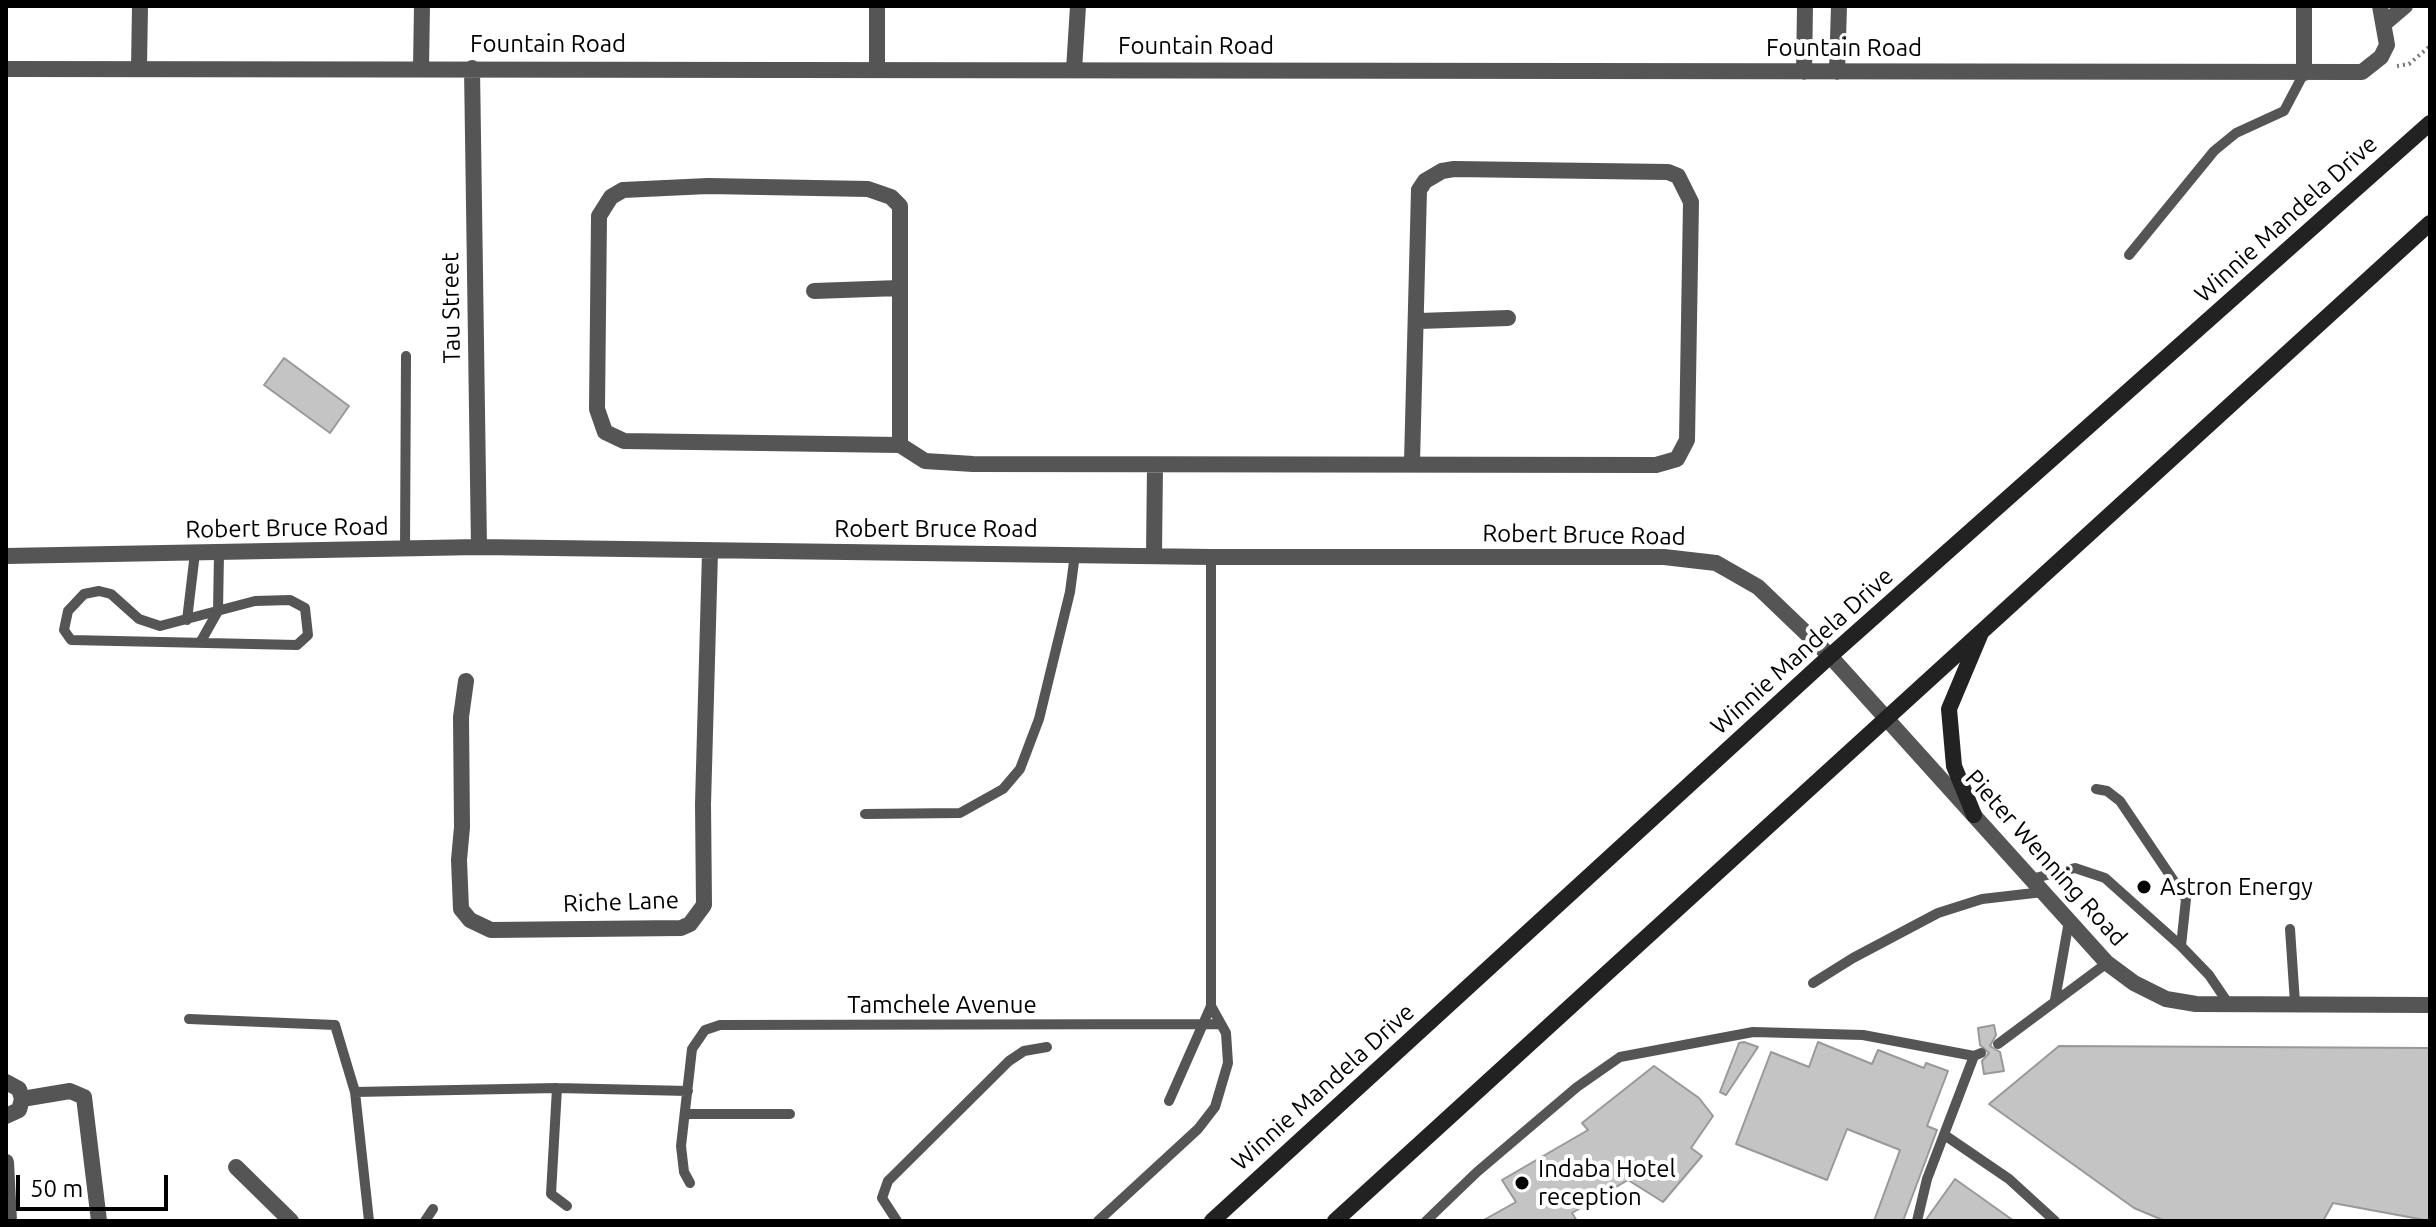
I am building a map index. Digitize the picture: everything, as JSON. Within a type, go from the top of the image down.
[{"type":"main road","name":"Winnie Mandela Drive","points":[[1212,1221],[1830,656],[2430,123]]},
{"type":"main road","points":[[1335,1221],[1983,627],[2430,223]]},
{"type":"main road","points":[[1974,815],[1954,766],[1949,742],[1949,709],[1983,627]]},
{"type":"street","points":[[139,68],[140,6]]},
{"type":"street","points":[[421,68],[422,6]]},
{"type":"street","points":[[877,6],[877,67]]},
{"type":"street","points":[[1074,70],[1078,6]]},
{"type":"street","points":[[2304,6],[2304,73]]},
{"type":"street","points":[[2380,6],[2387,45],[2381,57]]},
{"type":"street","points":[[2385,23],[2405,6]]},
{"type":"street","points":[[1804,72],[1805,12]]},
{"type":"street","points":[[1837,72],[1839,14]]},
{"type":"street","name":"Fountain Road","points":[[6,69],[877,67],[2304,73],[2362,72],[2381,57]]},
{"type":"street","name":"Tau Street","points":[[472,68],[479,547]]},
{"type":"street","points":[[900,445],[900,206],[880,191],[708,186],[623,190],[611,197],[599,216],[597,409],[605,432],[624,441],[900,445],[925,461],[1155,465],[1412,462],[1656,465],[1677,459],[1687,440],[1691,202],[1685,184],[1668,172],[1454,169],[1433,175],[1419,190],[1419,321],[1412,462]]},
{"type":"street","points":[[814,291],[899,288]]},
{"type":"street","points":[[1419,321],[1508,318]]},
{"type":"street","points":[[1154,555],[1155,465]]},
{"type":"street","name":"Robert Bruce Road","points":[[6,556],[479,547],[1211,557],[1664,557],[1716,563],[1758,587],[1830,656],[1886,716]]},
{"type":"street","name":"Riche Lane","points":[[466,681],[461,717],[462,827],[459,860],[461,909],[470,920],[491,930],[681,928],[690,924],[704,905],[710,552]]},
{"type":"street","name":"Pieter Wenning Road","points":[[1886,716],[2107,963],[2134,983],[2166,999],[2196,1004],[2430,1005]]},
{"type":"street","points":[[6,1116],[19,1110],[22,1099],[19,1089],[7,1080]]},
{"type":"street","points":[[22,1099],[70,1091],[84,1097],[90,1123],[99,1221]]},
{"type":"street","points":[[6,1162],[9,1221]]},
{"type":"street","points":[[236,1167],[291,1221]]},
{"type":"lane","points":[[2129,255],[2214,151],[2236,133],[2284,111],[2304,73]]},
{"type":"lane","points":[[405,550],[406,356]]},
{"type":"lane","points":[[187,620],[195,553]]},
{"type":"lane","points":[[200,643],[218,611],[219,553]]},
{"type":"lane","points":[[865,814],[960,813],[1003,789],[1020,769],[1039,719],[1070,592],[1075,554]]},
{"type":"lane","points":[[1169,1101],[1211,1006],[1211,557]]},
{"type":"lane","points":[[99,591],[111,594],[147,623],[160,626],[187,620],[255,601],[295,601],[305,608],[308,635],[297,645],[77,642],[68,638],[64,630],[65,618],[74,602],[84,594],[99,591]]},
{"type":"lane","points":[[2096,789],[2107,791],[2120,801],[2186,899],[2181,946]]},
{"type":"lane","points":[[1813,983],[1938,913],[2037,886],[2075,868],[2094,873],[2126,895],[2209,975],[2228,1003]]},
{"type":"lane","points":[[2055,1000],[2069,921]]},
{"type":"lane","points":[[2290,929],[2295,1003]]},
{"type":"lane","points":[[1998,1044],[2107,963]]},
{"type":"lane","points":[[1098,1221],[1198,1129],[1215,1107],[1228,1063],[1226,1033],[1211,1006]]},
{"type":"lane","points":[[189,1019],[329,1022],[338,1029],[355,1092],[369,1221]]},
{"type":"lane","name":"Tamchele Avenue","points":[[688,1091],[692,1049],[705,1030],[720,1025],[1221,1024]]},
{"type":"lane","points":[[1426,1221],[1477,1172],[1577,1087],[1620,1057],[1753,1032],[1863,1035],[1978,1055],[1927,1179],[1917,1221]]},
{"type":"lane","points":[[892,1218],[884,1205],[882,1190],[918,1148],[1009,1061],[1024,1051],[1047,1047]]},
{"type":"lane","points":[[355,1092],[557,1088],[688,1091],[681,1146],[684,1172],[690,1183]]},
{"type":"lane","points":[[557,1088],[551,1194],[567,1206]]},
{"type":"lane","points":[[686,1114],[790,1114]]},
{"type":"lane","points":[[1946,1136],[2009,1179],[2055,1221]]},
{"type":"lane","points":[[425,1221],[433,1209]]},
{"type":"path","points":[[2381,57],[2400,68],[2430,46]]},
{"type":"building","points":[[284,358],[349,406],[330,433],[264,385]]},
{"type":"building","points":[[1994,1025],[1996,1035],[1990,1046],[2000,1052],[2004,1071],[1984,1074],[1982,1061],[1989,1053],[1980,1045],[1978,1028]]},
{"type":"building","points":[[1818,1042],[1872,1064],[1878,1050],[1924,1068],[1926,1063],[1948,1071],[1927,1126],[1937,1130],[1903,1221],[1874,1221],[1900,1150],[1847,1129],[1827,1180],[1736,1144],[1771,1052],[1809,1067]]},
{"type":"building","points":[[1739,1043],[1758,1047],[1726,1095],[1720,1092]]},
{"type":"building","points":[[2059,1046],[2430,1048],[2430,1221],[2333,1203],[2323,1221],[2165,1221],[2134,1208],[1989,1104]]},
{"type":"building","points":[[1654,1066],[1699,1098],[1713,1116],[1691,1148],[1702,1156],[1663,1202],[1628,1180],[1572,1213],[1577,1221],[1482,1221],[1516,1202],[1502,1180],[1588,1130],[1582,1123]]},
{"type":"building","points":[[1955,1179],[2014,1221],[1925,1221]]},
{"type":"place","name":"Astron Energy","points":[[2144,887]]},
{"type":"place","name":"Indaba Hotel reception","points":[[1522,1183]]}]
